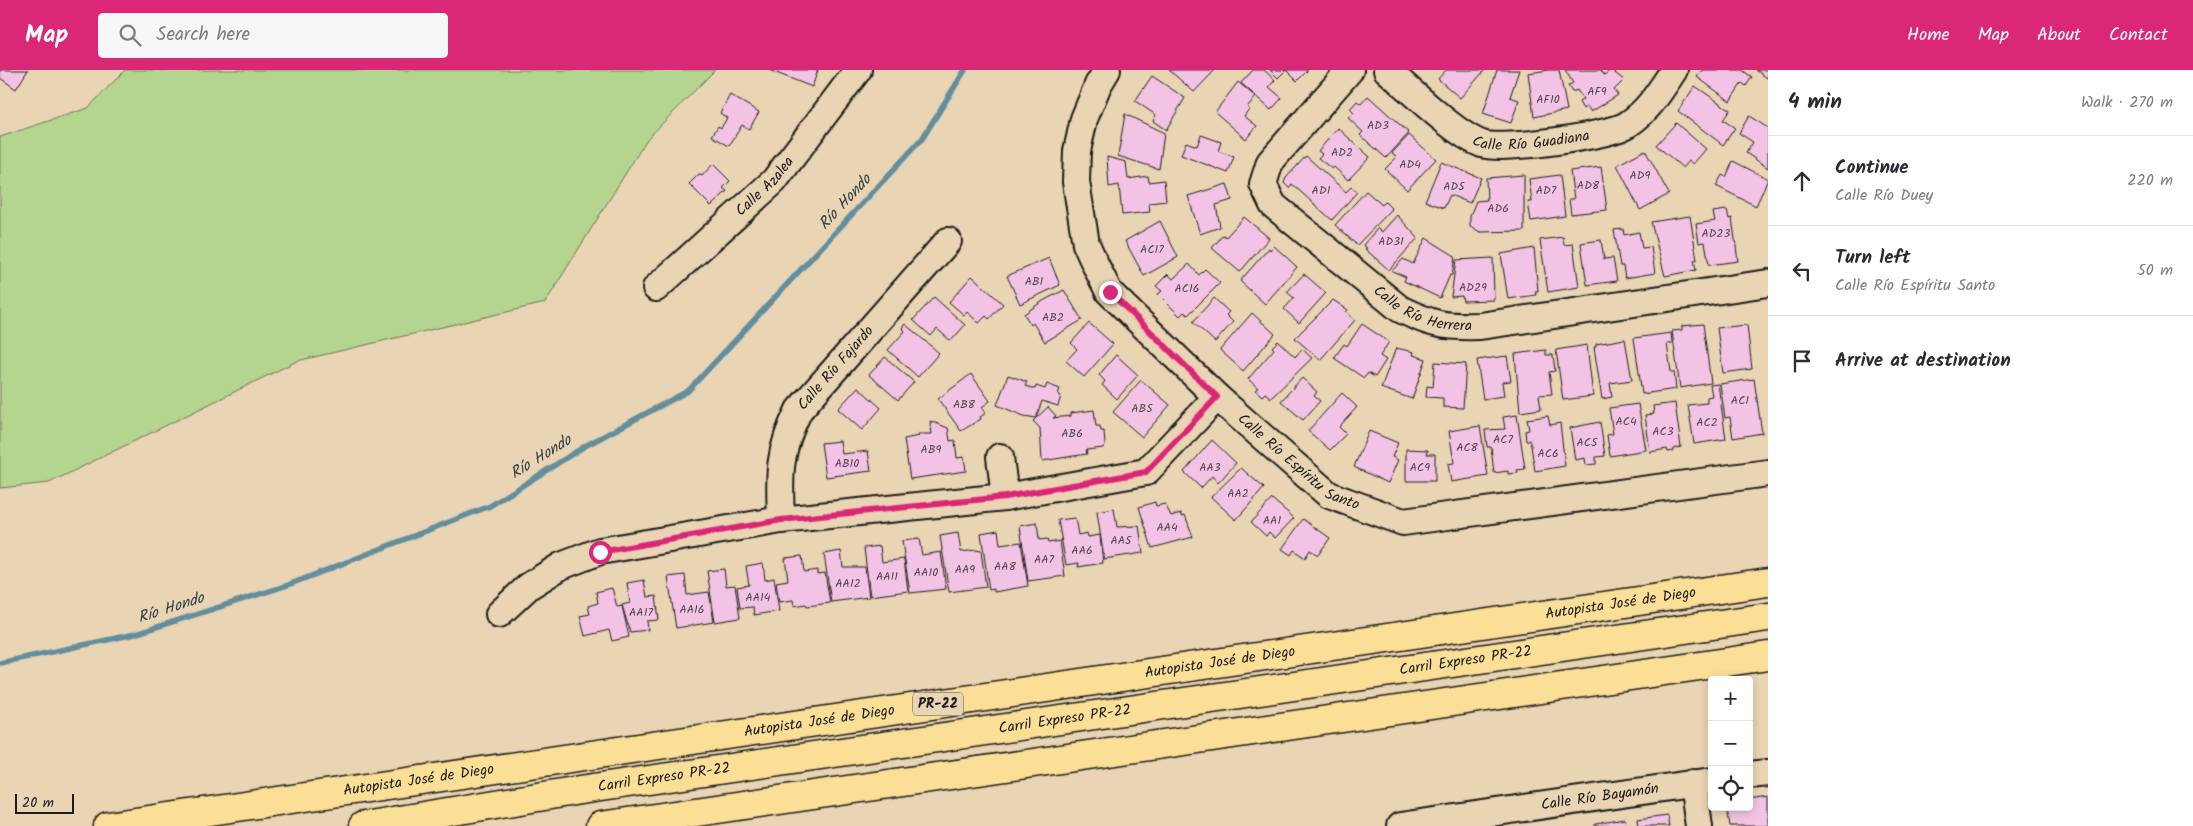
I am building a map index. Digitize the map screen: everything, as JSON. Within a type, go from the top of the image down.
[{"type":"highway","name":"Autopista José de Diego","points":[[108,826],[1768,582]]},
{"type":"highway","name":"Carril Expreso PR-22","points":[[363,826],[580,790],[1768,617]]},
{"type":"highway","points":[[600,826],[1768,656]]},
{"type":"street","name":"Calle Azalea","points":[[656,288],[774,181],[858,70]]},
{"type":"street","name":"Calle Río Espíritu Santo","points":[[1107,70],[1098,85],[1084,119],[1077,151],[1076,182],[1086,244],[1110,292],[1217,397],[1329,494],[1403,522],[1768,473]]},
{"type":"street","name":"Calle Río Herrera","points":[[1350,70],[1270,162],[1263,184],[1273,205],[1400,309],[1423,320],[1448,327],[1480,326],[1768,283]]},
{"type":"street","name":"Calle Río Guadiana","points":[[1386,70],[1467,137],[1484,144],[1502,146],[1566,138],[1626,126],[1647,110],[1674,70]]},
{"type":"street","name":"Calle Río Fajardo","points":[[781,520],[779,468],[789,430],[799,410],[948,241]]},
{"type":"street","points":[[500,614],[529,586],[561,566],[600,552],[781,520],[1005,497],[1146,472],[1217,397]]},
{"type":"street","points":[[1000,457],[1005,497]]},
{"type":"street","points":[[1753,775],[1768,773]]},
{"type":"street","points":[[1699,826],[1702,782]]},
{"type":"street","name":"Calle Río Bayamón","points":[[1400,826],[1702,782]]},
{"type":"green space","points":[[125,70],[715,70],[647,139],[545,303],[297,361],[49,483],[0,488],[0,137],[88,108]]},
{"type":"building","points":[[0,70],[28,70],[16,89],[0,78]]},
{"type":"building","points":[[769,70],[818,70],[812,87]]},
{"type":"building","points":[[1169,70],[1215,70],[1194,92]]},
{"type":"building","points":[[1253,70],[1264,70],[1275,80],[1269,87],[1282,98],[1271,110],[1241,83]]},
{"type":"building","points":[[1270,70],[1286,70],[1278,78]]},
{"type":"building","points":[[1286,70],[1308,70],[1297,81]]},
{"type":"building","points":[[1446,70],[1485,70],[1460,98],[1438,79]]},
{"type":"building","points":[[1497,70],[1519,70],[1510,97],[1519,100],[1511,123],[1483,114]]},
{"type":"building","points":[[1559,70],[1567,110],[1534,117],[1528,73]]},
{"type":"building","points":[[1565,70],[1601,70],[1604,75],[1611,70],[1624,80],[1614,90],[1618,95],[1591,112],[1587,106],[1583,109],[1579,102],[1583,99],[1577,90],[1572,92],[1568,86],[1573,83]]},
{"type":"building","points":[[1702,70],[1742,70],[1752,77],[1746,86],[1742,83],[1730,101],[1697,77]]},
{"type":"building","points":[[1756,70],[1768,70],[1767,78]]},
{"type":"building","points":[[1152,76],[1185,98],[1166,130],[1153,121],[1156,115],[1135,101]]},
{"type":"building","points":[[1238,82],[1256,97],[1247,107],[1249,109],[1244,116],[1257,126],[1246,139],[1215,112]]},
{"type":"building","points":[[1695,86],[1730,110],[1723,120],[1735,128],[1723,145],[1678,111]]},
{"type":"building","points":[[730,95],[759,112],[749,129],[742,125],[729,146],[712,136],[718,126],[721,128],[727,118],[720,113]]},
{"type":"building","points":[[1368,96],[1409,133],[1386,158],[1360,135],[1363,132],[1348,118],[1354,113],[1350,109],[1357,101],[1361,104]]},
{"type":"building","points":[[1125,114],[1164,133],[1159,169],[1118,156]]},
{"type":"building","points":[[1749,116],[1768,128],[1768,168],[1746,153],[1753,142],[1739,133]]},
{"type":"building","points":[[1676,123],[1706,149],[1693,164],[1689,161],[1683,168],[1656,145]]},
{"type":"building","points":[[1338,128],[1370,157],[1348,180],[1334,167],[1332,169],[1318,158],[1322,154],[1318,151]]},
{"type":"building","points":[[1201,135],[1221,142],[1218,151],[1234,157],[1228,173],[1181,155],[1186,142],[1197,146]]},
{"type":"building","points":[[1409,135],[1436,159],[1407,190],[1385,169],[1397,157],[1392,153]]},
{"type":"building","points":[[1645,150],[1669,194],[1640,210],[1617,165]]},
{"type":"building","points":[[1306,156],[1346,192],[1351,187],[1357,192],[1332,220],[1292,184],[1289,188],[1284,183],[1286,178]]},
{"type":"building","points":[[1107,157],[1126,162],[1128,179],[1148,176],[1149,182],[1164,180],[1166,201],[1149,203],[1150,212],[1122,215],[1119,185],[1109,187]]},
{"type":"building","points":[[1733,161],[1768,179],[1756,206],[1716,186],[1722,175],[1726,177]]},
{"type":"building","points":[[1441,162],[1481,178],[1470,203],[1450,195],[1444,208],[1425,201]]},
{"type":"building","points":[[713,164],[730,181],[723,188],[727,191],[711,206],[689,184],[699,174],[702,176]]},
{"type":"building","points":[[1601,167],[1607,210],[1571,214],[1569,199],[1574,199],[1570,171]]},
{"type":"building","points":[[1524,175],[1524,231],[1480,232],[1470,226],[1470,216],[1476,201],[1487,200],[1486,178]]},
{"type":"building","points":[[1560,175],[1565,216],[1531,221],[1528,202],[1532,202],[1529,179]]},
{"type":"building","points":[[1227,184],[1232,200],[1216,205],[1220,227],[1200,234],[1188,196]]},
{"type":"building","points":[[1366,191],[1382,205],[1385,202],[1392,209],[1357,245],[1335,225]]},
{"type":"building","points":[[1727,210],[1729,219],[1732,218],[1738,261],[1709,265],[1705,242],[1699,243],[1696,224],[1715,221],[1713,212]]},
{"type":"building","points":[[1397,215],[1418,238],[1389,270],[1363,245],[1378,228],[1382,232]]},
{"type":"building","points":[[1690,216],[1697,260],[1694,260],[1696,270],[1665,276],[1651,222]]},
{"type":"building","points":[[1244,217],[1269,238],[1240,272],[1212,248],[1223,235],[1226,237]]},
{"type":"building","points":[[1160,221],[1178,257],[1144,276],[1125,241]]},
{"type":"building","points":[[1623,229],[1624,235],[1639,232],[1642,248],[1651,247],[1655,273],[1625,278],[1623,266],[1620,266],[1614,230]]},
{"type":"building","points":[[1563,237],[1564,245],[1573,244],[1579,287],[1548,292],[1540,240]]},
{"type":"building","points":[[1426,238],[1455,256],[1452,275],[1450,275],[1440,298],[1404,281],[1406,277],[1392,271],[1403,259],[1413,264]]},
{"type":"building","points":[[1601,240],[1604,259],[1613,258],[1617,281],[1587,285],[1581,243]]},
{"type":"building","points":[[1274,246],[1297,267],[1265,304],[1240,281],[1269,248],[1270,250]]},
{"type":"building","points":[[1534,248],[1538,291],[1535,291],[1536,295],[1508,299],[1501,254]]},
{"type":"building","points":[[1049,258],[1060,285],[1020,304],[1007,276]]},
{"type":"building","points":[[1493,258],[1494,300],[1463,301],[1462,296],[1451,297],[1456,260]]},
{"type":"building","points":[[1189,264],[1199,275],[1205,269],[1220,283],[1188,315],[1184,312],[1180,316],[1158,294],[1162,291],[1156,286],[1168,274],[1173,279]]},
{"type":"building","points":[[1304,274],[1326,293],[1299,323],[1284,309],[1294,298],[1287,292]]},
{"type":"building","points":[[972,276],[1003,304],[989,319],[986,316],[979,323],[967,312],[964,315],[949,302]]},
{"type":"building","points":[[1064,290],[1082,320],[1045,342],[1033,323],[1031,325],[1024,314]]},
{"type":"building","points":[[934,297],[965,325],[951,341],[937,329],[931,336],[913,320]]},
{"type":"building","points":[[1214,298],[1229,312],[1226,315],[1233,322],[1215,342],[1193,322]]},
{"type":"building","points":[[1333,300],[1348,310],[1346,312],[1355,320],[1320,360],[1295,338]]},
{"type":"building","points":[[1252,313],[1275,334],[1243,371],[1220,350]]},
{"type":"building","points":[[1089,323],[1113,344],[1084,377],[1066,361],[1077,349],[1071,343]]},
{"type":"building","points":[[905,324],[939,353],[918,377],[888,350],[905,331],[902,328]]},
{"type":"building","points":[[1362,324],[1389,342],[1380,356],[1386,360],[1375,377],[1368,373],[1364,378],[1334,358],[1344,344],[1347,346]]},
{"type":"building","points":[[1703,324],[1711,383],[1680,388],[1672,331],[1682,330],[1682,326]]},
{"type":"building","points":[[1747,325],[1752,369],[1723,373],[1717,328]]},
{"type":"building","points":[[1671,333],[1672,343],[1667,344],[1671,372],[1674,372],[1676,389],[1642,394],[1634,338]]},
{"type":"building","points":[[1625,339],[1632,380],[1610,383],[1612,397],[1602,399],[1594,347],[1596,347],[1596,344]]},
{"type":"building","points":[[1278,341],[1295,357],[1302,349],[1312,358],[1271,398],[1265,393],[1262,396],[1255,390],[1258,388],[1248,379],[1274,349],[1272,347]]},
{"type":"building","points":[[1587,345],[1593,396],[1563,400],[1556,350]]},
{"type":"building","points":[[1396,348],[1414,352],[1413,355],[1426,359],[1412,399],[1381,388]]},
{"type":"building","points":[[1546,350],[1546,355],[1553,355],[1555,371],[1549,372],[1552,394],[1539,395],[1541,409],[1520,412],[1515,354]]},
{"type":"building","points":[[1116,355],[1138,375],[1117,399],[1102,385],[1105,381],[1099,375]]},
{"type":"building","points":[[1507,356],[1511,381],[1502,382],[1504,396],[1483,399],[1477,360]]},
{"type":"building","points":[[885,357],[914,382],[898,400],[869,375]]},
{"type":"building","points":[[1435,362],[1466,364],[1463,408],[1443,407],[1443,398],[1426,397],[1427,386],[1433,387]]},
{"type":"building","points":[[971,374],[990,401],[982,407],[986,413],[980,417],[981,419],[961,431],[938,399]]},
{"type":"building","points":[[1008,375],[1027,382],[1025,386],[1035,389],[1036,386],[1045,389],[1047,384],[1060,389],[1058,394],[1061,396],[1058,406],[1042,401],[1036,418],[1024,416],[997,405]]},
{"type":"building","points":[[1302,378],[1317,392],[1314,396],[1320,401],[1303,420],[1281,401]]},
{"type":"building","points":[[1754,379],[1762,433],[1733,438],[1730,417],[1725,418],[1720,384]]},
{"type":"building","points":[[1141,380],[1170,405],[1142,437],[1113,412]]},
{"type":"building","points":[[1718,384],[1726,439],[1694,444],[1688,405],[1707,403],[1707,397],[1712,396],[1710,385]]},
{"type":"building","points":[[858,387],[881,408],[862,430],[838,409]]},
{"type":"building","points":[[1342,393],[1357,407],[1339,427],[1346,434],[1330,450],[1308,431]]},
{"type":"building","points":[[1675,403],[1681,447],[1668,452],[1667,449],[1650,452],[1645,415],[1654,414],[1653,406]]},
{"type":"building","points":[[1638,404],[1646,450],[1610,456],[1607,435],[1613,434],[1609,408]]},
{"type":"building","points":[[1048,407],[1056,416],[1053,418],[1094,410],[1096,426],[1100,426],[1101,431],[1104,431],[1105,445],[1103,448],[1086,450],[1087,454],[1042,461],[1040,428],[1033,421]]},
{"type":"building","points":[[1517,415],[1525,469],[1517,470],[1518,473],[1508,474],[1508,471],[1494,473],[1491,447],[1487,447],[1485,430],[1505,429],[1503,417]]},
{"type":"building","points":[[1548,416],[1550,425],[1560,423],[1565,466],[1535,471],[1530,440],[1526,441],[1525,431],[1529,430],[1527,419]]},
{"type":"building","points":[[930,421],[948,428],[950,441],[955,440],[957,458],[964,457],[966,471],[910,479],[904,439],[919,436],[918,434],[932,434]]},
{"type":"building","points":[[1600,422],[1605,456],[1596,457],[1596,464],[1586,465],[1585,458],[1575,460],[1570,428]]},
{"type":"building","points":[[1480,426],[1488,476],[1451,482],[1448,464],[1454,463],[1449,431]]},
{"type":"building","points":[[1369,431],[1398,443],[1392,457],[1398,460],[1388,483],[1354,467]]},
{"type":"building","points":[[1212,440],[1236,463],[1218,483],[1212,476],[1201,488],[1184,472]]},
{"type":"building","points":[[840,441],[842,454],[868,451],[871,471],[826,477],[821,443]]},
{"type":"building","points":[[1406,449],[1428,450],[1427,454],[1435,454],[1435,481],[1406,481]]},
{"type":"building","points":[[1241,468],[1264,488],[1236,520],[1211,497]]},
{"type":"building","points":[[1272,499],[1294,518],[1275,538],[1269,532],[1266,536],[1251,522]]},
{"type":"building","points":[[1155,502],[1156,506],[1165,504],[1171,516],[1181,513],[1182,516],[1185,515],[1193,537],[1152,548],[1139,507]]},
{"type":"building","points":[[1114,509],[1117,527],[1139,526],[1143,553],[1104,559],[1097,512]]},
{"type":"building","points":[[1075,518],[1078,535],[1087,533],[1088,537],[1100,535],[1103,563],[1078,567],[1079,563],[1066,565],[1058,520]]},
{"type":"building","points":[[1303,519],[1330,538],[1318,555],[1310,550],[1305,558],[1294,550],[1291,555],[1282,549]]},
{"type":"building","points":[[1037,523],[1039,540],[1047,539],[1048,543],[1060,541],[1065,576],[1028,581],[1020,526]]},
{"type":"building","points":[[998,530],[1000,545],[1021,542],[1028,586],[994,592],[994,589],[989,590],[981,533]]},
{"type":"building","points":[[958,533],[961,552],[981,551],[986,587],[949,592],[940,536]]},
{"type":"building","points":[[919,539],[922,555],[941,552],[946,589],[910,593],[902,541]]},
{"type":"building","points":[[880,546],[882,562],[904,559],[908,591],[870,596],[864,548]]},
{"type":"building","points":[[841,551],[843,567],[865,567],[869,597],[831,602],[824,554]]},
{"type":"building","points":[[802,556],[804,572],[817,570],[817,574],[825,573],[830,603],[794,606],[793,600],[779,602],[776,582],[788,580],[785,558]]},
{"type":"building","points":[[763,563],[765,580],[774,578],[779,611],[754,615],[753,607],[740,608],[737,587],[749,585],[746,566]]},
{"type":"building","points":[[724,569],[726,586],[735,585],[740,618],[715,622],[707,571]]},
{"type":"building","points":[[685,575],[687,595],[709,592],[714,622],[676,628],[668,577]]},
{"type":"building","points":[[644,580],[647,597],[656,596],[659,620],[647,621],[648,630],[630,632],[622,605],[630,603],[627,583]]},
{"type":"building","points":[[612,588],[617,607],[622,606],[629,637],[612,641],[609,630],[585,636],[580,616],[590,614],[588,606],[598,603],[596,592]]},
{"type":"building","points":[[1768,797],[1768,826],[1730,826],[1728,811],[1753,811],[1753,799]]},
{"type":"building","points":[[1667,815],[1669,826],[1639,826],[1638,819]]},
{"type":"building","points":[[1625,819],[1626,826],[1595,826],[1595,824]]},
{"type":"waterway","name":"Río Hondo","points":[[0,663],[135,634],[288,585],[490,506],[585,446],[688,391],[922,139],[965,70]]},
{"type":"route","points":[[600,552],[702,532],[781,520],[1005,497],[1146,472],[1217,397],[1110,292]]}]
